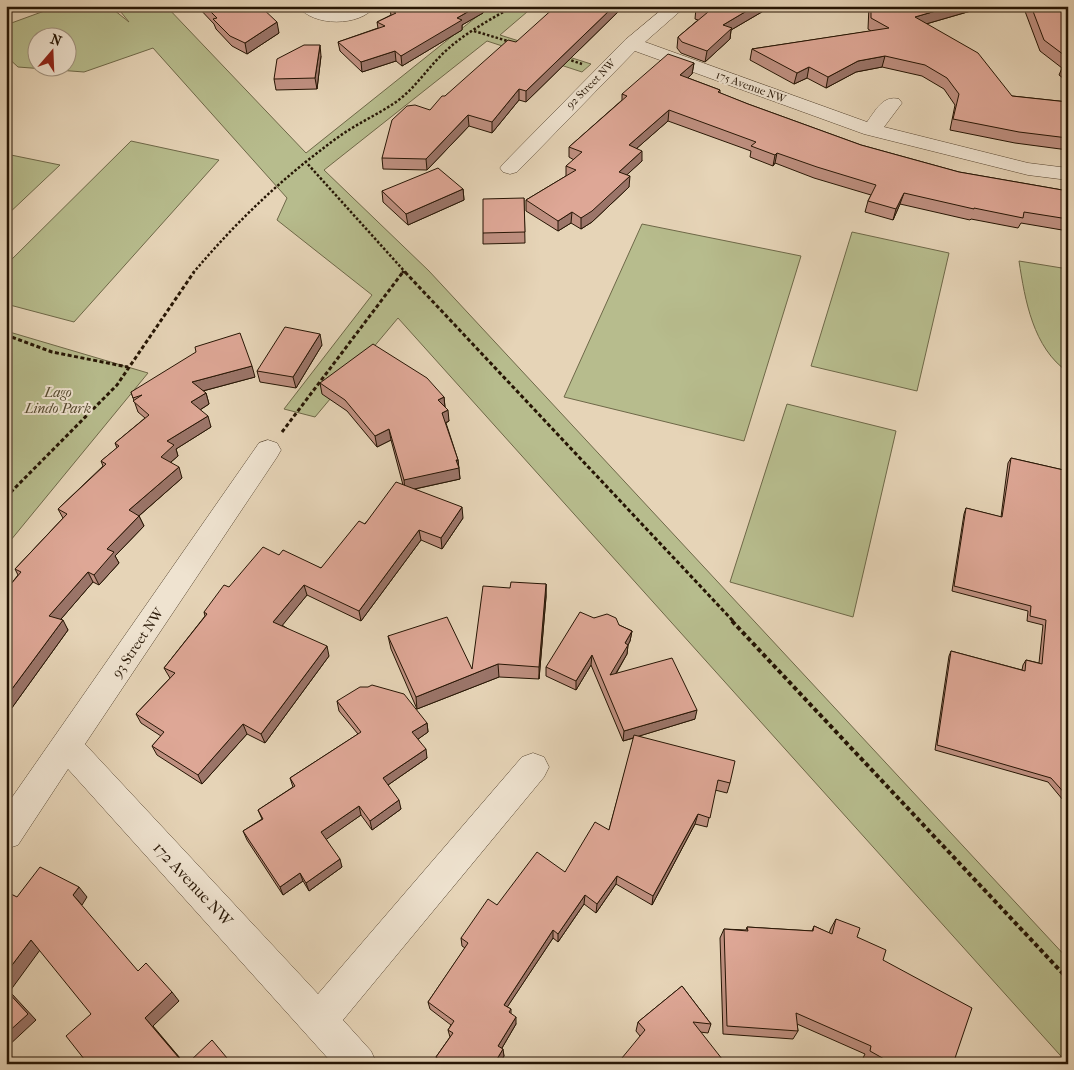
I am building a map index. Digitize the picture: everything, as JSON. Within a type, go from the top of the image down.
[{"type":"street","points":[[307,6],[315,14],[331,18],[360,10],[366,6]]},
{"type":"street","name":"92 Street NW","points":[[510,168],[604,71],[632,44],[677,6]]},
{"type":"street","name":"175 Avenue NW","points":[[632,44],[871,130],[1028,169],[1068,174]]},
{"type":"street","points":[[871,130],[892,103]]},
{"type":"street","name":"93 Street NW","points":[[6,834],[68,747],[268,450]]},
{"type":"street","name":"172 Avenue NW","points":[[68,747],[358,1064]]},
{"type":"street","points":[[319,1020],[533,767]]},
{"type":"path","points":[[6,497],[117,385],[188,279],[228,232],[266,194],[305,161],[338,137],[397,101],[418,82],[434,61],[473,30],[513,6]]},
{"type":"path","points":[[473,30],[520,45]]},
{"type":"path","points":[[567,59],[604,71]]},
{"type":"path","points":[[305,161],[404,271],[1068,979]]},
{"type":"path","points":[[268,450],[404,271]]},
{"type":"path","points":[[6,335],[49,353],[128,367]]},
{"type":"green space","points":[[58,6],[109,6],[129,22],[116,6],[166,6],[306,153],[490,6],[534,6],[500,35],[591,64],[582,72],[487,41],[324,170],[429,271],[1068,959],[1068,1064],[398,318],[315,417],[284,409],[372,295],[277,220],[287,198],[153,48],[84,72],[78,72],[78,28],[28,28],[28,68],[18,67],[6,56],[6,25]]},
{"type":"green space","points":[[131,141],[219,160],[74,322],[6,304],[6,265]]},
{"type":"green space","points":[[6,154],[60,165],[6,216]]},
{"type":"green space","points":[[642,224],[801,256],[744,441],[564,397]]},
{"type":"green space","points":[[852,232],[949,253],[917,391],[811,366]]},
{"type":"green space","points":[[1019,261],[1068,269],[1068,372],[1046,350],[1039,337],[1028,307]]},
{"type":"green space","name":"Lago Lindo Park","points":[[6,331],[148,373],[6,546]]},
{"type":"green space","points":[[787,404],[896,431],[853,617],[730,582]]},
{"type":"building","points":[[205,6],[260,6],[277,22],[245,43],[230,36],[213,19],[217,18]]},
{"type":"building","points":[[397,6],[478,6],[457,18],[462,20],[401,56],[395,51],[361,62],[338,42],[385,26],[377,22],[396,13],[390,10]]},
{"type":"building","points":[[556,6],[614,6],[526,91],[519,89],[492,122],[468,115],[426,159],[382,158],[392,120],[407,106],[415,105],[430,110],[442,96],[445,96],[508,40],[516,42]]},
{"type":"building","points":[[699,6],[755,6],[723,25],[732,28],[707,51],[682,42],[678,37],[708,12],[696,8]]},
{"type":"building","points":[[871,6],[953,6],[915,17],[978,53],[1012,96],[1068,102],[1068,138],[1019,132],[953,119],[959,94],[947,78],[925,65],[885,56],[858,61],[828,77],[809,67],[797,73],[752,49],[889,28],[871,18]]},
{"type":"building","points":[[1031,6],[1068,6],[1068,58],[1044,40]]},
{"type":"building","points":[[304,45],[320,45],[315,78],[274,79],[277,59]]},
{"type":"building","points":[[668,54],[694,63],[680,75],[720,90],[718,92],[748,104],[861,145],[959,172],[1068,191],[1068,219],[1024,212],[1023,218],[904,193],[896,209],[868,201],[876,185],[777,153],[775,155],[751,146],[756,142],[669,110],[629,145],[642,151],[619,172],[630,176],[592,211],[581,218],[572,212],[558,221],[526,200],[576,170],[566,166],[582,152],[569,147],[627,96],[622,94]]},
{"type":"building","points":[[438,168],[463,189],[406,214],[382,191]]},
{"type":"building","points":[[524,198],[525,232],[483,233],[483,199]]},
{"type":"building","points":[[285,327],[320,334],[293,377],[257,371]]},
{"type":"building","points":[[240,333],[252,366],[192,382],[206,393],[191,402],[208,416],[167,441],[174,445],[161,457],[179,467],[129,510],[139,516],[107,549],[114,552],[94,575],[88,572],[49,616],[63,620],[6,697],[6,590],[21,572],[15,569],[67,514],[58,509],[106,464],[101,461],[119,446],[115,443],[149,415],[133,401],[142,395],[133,398],[131,392],[196,352],[195,347]]},
{"type":"building","points":[[373,344],[427,378],[444,397],[438,400],[448,410],[442,413],[459,468],[404,480],[389,429],[375,436],[345,400],[320,383]]},
{"type":"building","points":[[1011,458],[1068,471],[1068,797],[1051,778],[937,745],[951,651],[1025,671],[1026,660],[1042,664],[1046,620],[1030,616],[1031,606],[954,586],[966,508],[1002,517]]},
{"type":"building","points":[[396,482],[462,507],[441,538],[419,530],[359,611],[304,585],[273,622],[327,646],[261,734],[243,724],[198,775],[152,746],[164,732],[136,714],[175,673],[164,668],[207,614],[204,612],[224,585],[229,587],[263,547],[279,555],[283,550],[321,568],[359,521],[365,524]]},
{"type":"building","points":[[511,582],[546,584],[539,667],[498,664],[416,697],[388,636],[447,617],[472,669],[483,586],[510,588]]},
{"type":"building","points":[[580,612],[594,618],[607,614],[616,618],[619,625],[632,631],[625,643],[628,645],[610,675],[672,658],[697,710],[624,731],[592,655],[576,681],[546,667]]},
{"type":"building","points":[[372,685],[404,694],[427,723],[412,732],[426,749],[383,778],[399,800],[370,821],[359,806],[321,832],[340,859],[306,883],[300,873],[280,887],[243,831],[263,819],[258,810],[295,786],[290,778],[361,732],[337,701],[360,687]]},
{"type":"building","points":[[634,735],[735,761],[730,783],[718,780],[710,818],[698,814],[653,896],[617,876],[597,904],[585,895],[558,934],[553,930],[504,1005],[511,1009],[509,1012],[516,1017],[498,1046],[503,1049],[494,1064],[445,1064],[436,1057],[453,1033],[448,1030],[454,1021],[428,1002],[468,943],[461,938],[488,899],[497,905],[537,852],[565,872],[595,822],[609,830]]},
{"type":"building","points":[[40,867],[79,887],[73,895],[138,971],[146,963],[172,992],[145,1018],[184,1064],[88,1064],[66,1036],[91,1014],[31,940],[6,973],[6,897],[9,893],[17,897]]},
{"type":"building","points":[[836,919],[860,928],[857,937],[886,950],[883,960],[972,1008],[953,1064],[893,1064],[870,1051],[871,1046],[796,1013],[798,1031],[727,1026],[724,929],[748,931],[747,927],[813,931],[814,926],[832,934]]},
{"type":"building","points":[[682,986],[711,1024],[693,1022],[726,1064],[617,1064],[645,1030],[638,1022]]},
{"type":"building","points":[[6,990],[28,1014],[6,1034]]},
{"type":"building","points":[[212,1040],[232,1064],[187,1064]]}]
